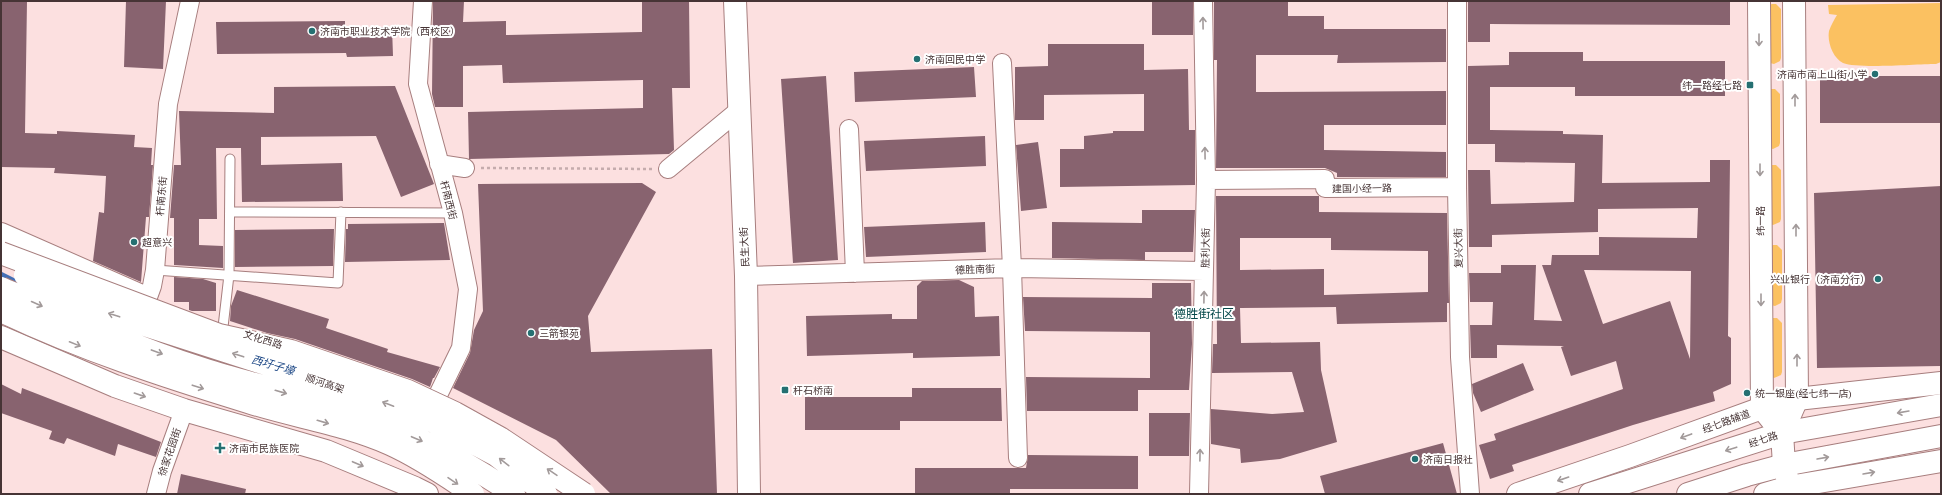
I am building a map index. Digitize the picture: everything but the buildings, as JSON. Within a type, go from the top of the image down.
[{"type":"main road","name":"民生大街","points":[[735,1],[738,111],[746,276],[749,494]]},
{"type":"main road","name":"纬一路","points":[[1759,1],[1762,408]]},
{"type":"main road","points":[[1790,490],[1784,465],[1782,433],[1797,399],[1794,1]]},
{"type":"main road","name":"文化西路","points":[[1,234],[148,298]]},
{"type":"main road","points":[[1,253],[219,335],[291,351],[408,391],[455,413],[500,438],[584,494]]},
{"type":"main road","name":"顺河高架","points":[[1,263],[92,308],[365,396],[434,422],[496,456],[546,494]]},
{"type":"main road","name":"顺河高架","points":[[1,288],[89,327],[202,368],[356,413],[424,442],[480,471],[514,494]]},
{"type":"main road","points":[[1,311],[74,344],[136,367],[255,404],[324,422],[390,444],[438,471],[473,494]]},
{"type":"main road","points":[[1,337],[115,386],[184,410],[326,450],[427,494]]},
{"type":"main road","name":"经七路辅道","points":[[1518,494],[1630,456],[1762,408],[1797,399],[1941,383]]},
{"type":"main road","name":"经七路","points":[[1590,494],[1782,433],[1941,405]]},
{"type":"main road","points":[[1762,408],[1782,433]]},
{"type":"main road","points":[[1688,494],[1746,474],[1784,465],[1941,436]]},
{"type":"main road","points":[[1765,494],[1941,461]]},
{"type":"street","name":"杆南东街","points":[[115,386],[148,298],[155,270],[168,104],[190,1]]},
{"type":"street","name":"杆南西街","points":[[423,1],[418,84],[453,213],[468,289],[461,348],[438,395]]},
{"type":"street","name":"胜利大街","points":[[1199,494],[1206,180],[1203,1]]},
{"type":"street","name":"复兴大街","points":[[1457,1],[1457,187],[1460,357],[1470,494]]},
{"type":"street","points":[[1002,64],[1012,268],[1018,458]]},
{"type":"street","points":[[668,169],[738,111]]},
{"type":"street","points":[[849,130],[855,273]]},
{"type":"street","points":[[440,164],[465,168]]},
{"type":"street","name":"建国小经一路","points":[[1206,180],[1325,179],[1325,188],[1457,187]]},
{"type":"street","name":"德胜南街","points":[[746,276],[1012,268],[1204,271]]},
{"type":"street","name":"文化西路","points":[[148,298],[223,327],[438,395],[526,442]]},
{"type":"street","name":"徐家花园街","points":[[156,494],[162,471],[184,410]]},
{"type":"lane","points":[[223,327],[229,275],[230,159]]},
{"type":"lane","points":[[230,212],[453,213]]},
{"type":"lane","points":[[155,270],[338,283],[340,212]]},
{"type":"path","points":[[465,168],[668,169]]},
{"type":"shaded area","points":[[1941,3],[1941,62],[1936,64],[1888,66],[1851,65],[1839,61],[1830,45],[1829,31],[1837,15],[1829,14],[1828,5]]},
{"type":"shaded area","points":[[1776,4],[1781,9],[1781,58],[1780,61],[1774,64],[1770,63],[1769,5]]},
{"type":"shaded area","points":[[1775,89],[1780,94],[1780,143],[1779,146],[1773,149],[1769,148],[1768,90]]},
{"type":"shaded area","points":[[1776,165],[1781,170],[1781,219],[1780,222],[1773,225],[1770,224],[1769,167]]},
{"type":"shaded area","points":[[1777,245],[1782,250],[1782,299],[1781,303],[1775,306],[1771,305],[1770,247]]},
{"type":"shaded area","points":[[1777,318],[1782,323],[1782,372],[1781,375],[1774,378],[1771,377],[1770,319]]},
{"type":"waterway","name":"西圩子壕","points":[[1,274],[21,284]]},
{"type":"waterway","name":"西圩子壕","points":[[152,338],[181,348]]},
{"type":"place","name":"济南市职业技术学院（西校区）","points":[[312,31]]},
{"type":"place","name":"济南回民中学","points":[[917,59]]},
{"type":"place","name":"济南市南上山街小学","points":[[1875,74]]},
{"type":"place","name":"纬一路经七路","points":[[1750,85]]},
{"type":"place","name":"超意兴","points":[[134,242]]},
{"type":"place","name":"兴业银行（济南分行）","points":[[1878,279]]},
{"type":"place","name":"三箭银苑","points":[[531,333]]},
{"type":"place","name":"杆石桥南","points":[[785,390]]},
{"type":"place","name":"统一银座(经七纬一店)","points":[[1747,393]]},
{"type":"place","name":"济南市民族医院","points":[[220,448]]},
{"type":"place","name":"济南日报社","points":[[1415,459]]},
{"type":"district","name":"德胜街社区","points":[[1204,314]]}]
